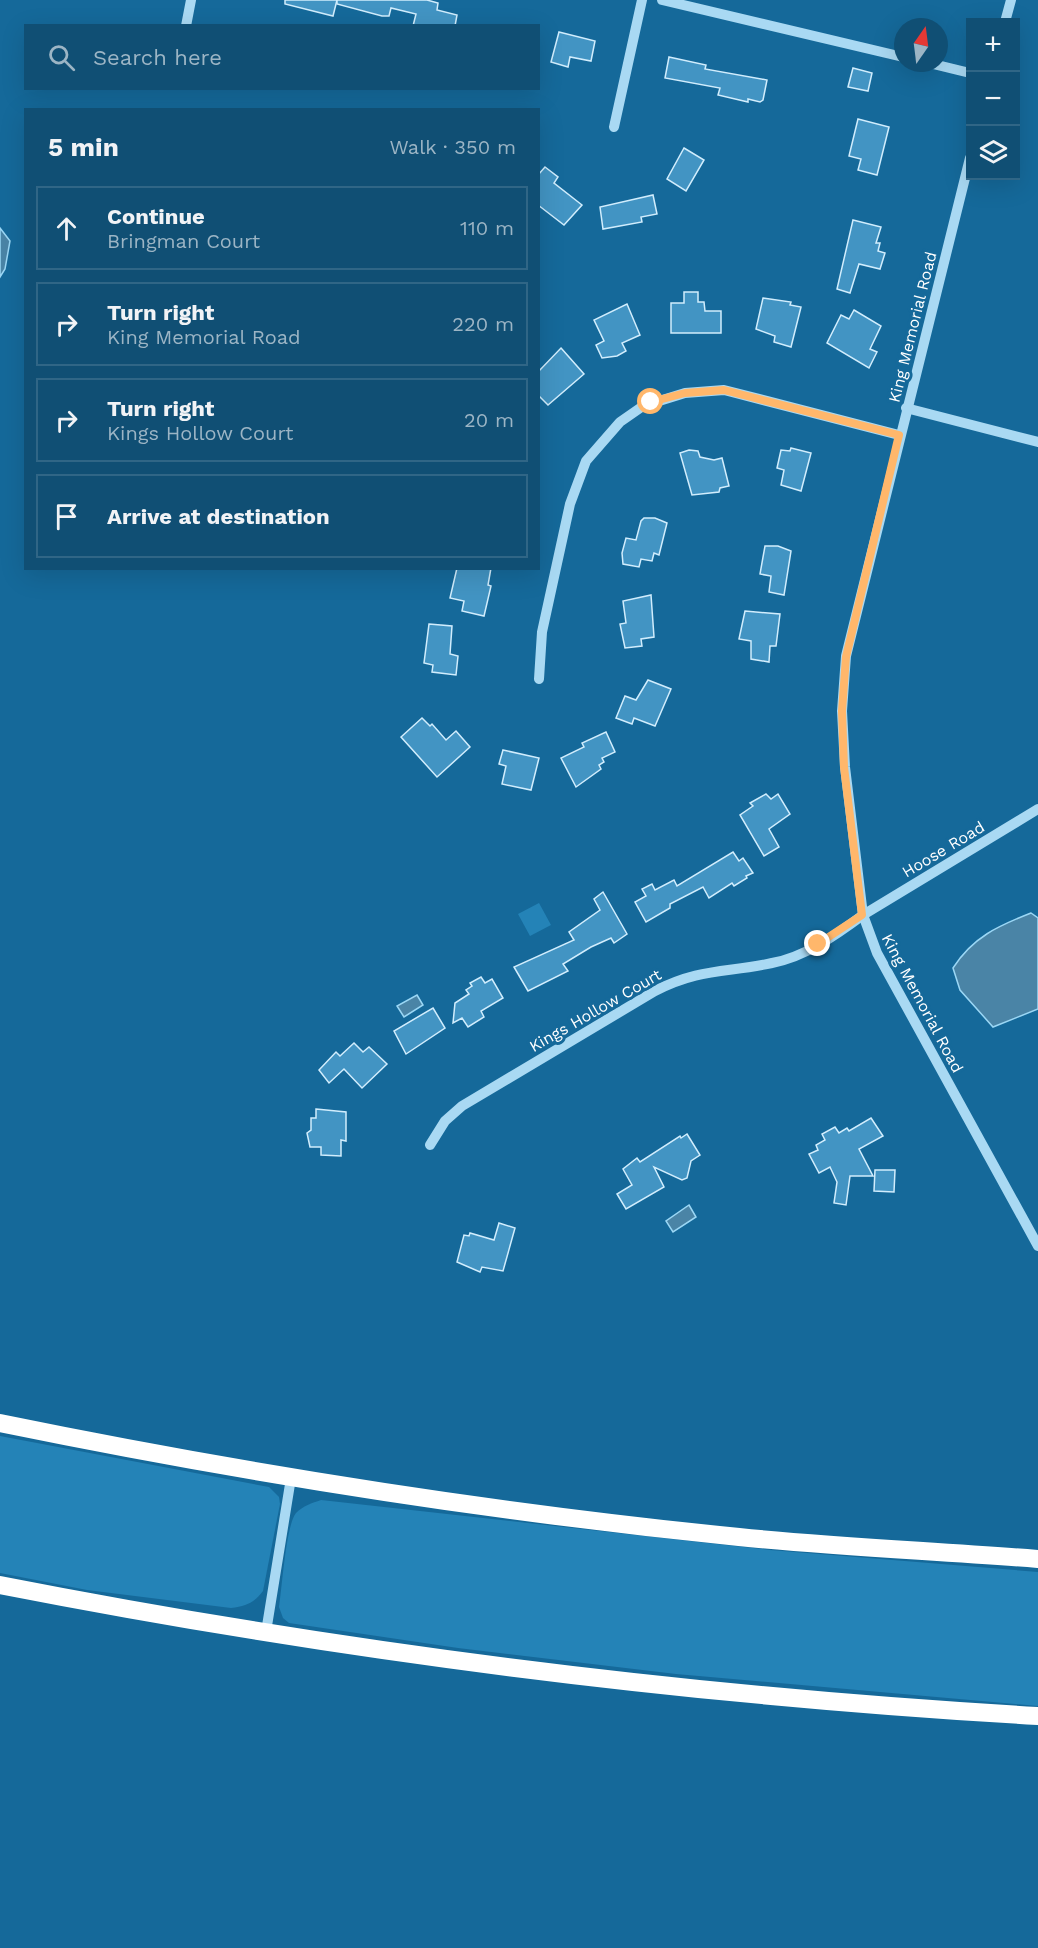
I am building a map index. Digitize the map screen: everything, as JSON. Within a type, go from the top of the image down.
[{"type":"highway","points":[[0,1423],[291,1479],[740,1537],[1038,1558]]},
{"type":"highway","points":[[0,1585],[266,1632],[447,1659],[725,1692],[914,1709],[1038,1716]]},
{"type":"street","points":[[186,24],[191,0]]},
{"type":"street","points":[[614,128],[642,0]]},
{"type":"street","points":[[662,0],[894,55]]},
{"type":"street","points":[[1006,18],[1011,0]]},
{"type":"street","points":[[948,68],[966,72]]},
{"type":"street","name":"King Memorial Road","points":[[966,174],[899,435],[846,657],[842,711],[844,767],[862,915],[877,953],[1038,1246]]},
{"type":"street","points":[[539,679],[542,632],[570,504],[586,461],[620,422],[643,406],[685,393],[724,390],[899,435]]},
{"type":"street","points":[[906,408],[1038,442]]},
{"type":"street","name":"Hoose Road","points":[[862,915],[1038,809]]},
{"type":"street","name":"Kings Hollow Court","points":[[430,1145],[445,1120],[462,1106],[655,991],[678,980],[709,971],[773,963],[798,955],[837,934],[862,915]]},
{"type":"street","points":[[266,1632],[291,1479]]},
{"type":"shaded area","points":[[0,228],[10,241],[5,269],[0,277]]},
{"type":"shaded area","points":[[539,903],[551,925],[530,936],[518,914]]},
{"type":"shaded area","points":[[1031,913],[1038,918],[1038,1009],[993,1027],[960,990],[953,968],[978,940]]},
{"type":"shaded area","points":[[417,995],[423,1005],[404,1017],[397,1006]]},
{"type":"shaded area","points":[[689,1205],[696,1217],[673,1232],[666,1221]]},
{"type":"shaded area","points":[[0,1436],[269,1487],[279,1497],[280,1504],[263,1591],[249,1603],[231,1608],[87,1590],[0,1573]]},
{"type":"shaded area","points":[[321,1500],[770,1550],[1038,1572],[1038,1706],[676,1674],[458,1648],[289,1623],[283,1618],[279,1607],[290,1530],[296,1513]]},
{"type":"building","points":[[285,0],[337,0],[333,16],[285,4]]},
{"type":"building","points":[[337,0],[427,0],[438,3],[437,10],[457,15],[455,24],[414,24],[416,14],[391,8],[389,16],[382,16],[337,4]]},
{"type":"building","points":[[559,32],[595,41],[591,61],[570,57],[568,67],[551,62]]},
{"type":"building","points":[[669,57],[706,65],[705,69],[767,80],[763,100],[760,102],[748,99],[748,102],[718,95],[720,88],[665,78]]},
{"type":"building","points":[[853,68],[872,73],[868,91],[848,87]]},
{"type":"building","points":[[858,119],[889,127],[877,175],[858,170],[861,159],[849,156]]},
{"type":"building","points":[[684,148],[704,160],[686,191],[667,179]]},
{"type":"building","points":[[545,167],[558,177],[554,183],[582,205],[564,225],[540,207],[540,173]]},
{"type":"building","points":[[653,195],[657,214],[641,217],[642,222],[603,229],[600,207]]},
{"type":"building","points":[[853,220],[881,227],[876,243],[880,243],[878,251],[885,253],[880,269],[859,264],[850,293],[837,289]]},
{"type":"building","points":[[684,292],[698,292],[698,302],[704,302],[705,311],[721,311],[721,333],[671,333],[671,303],[684,303]]},
{"type":"building","points":[[763,298],[791,302],[790,305],[801,307],[791,347],[774,342],[775,336],[756,329]]},
{"type":"building","points":[[627,304],[640,335],[622,343],[626,351],[617,356],[602,358],[596,345],[604,341],[594,320]]},
{"type":"building","points":[[854,310],[881,326],[870,349],[877,352],[869,368],[827,343],[841,315],[849,319]]},
{"type":"building","points":[[561,348],[584,374],[548,405],[540,397],[540,370]]},
{"type":"building","points":[[791,448],[811,453],[801,491],[781,485],[784,470],[777,468],[781,450],[790,451]]},
{"type":"building","points":[[689,450],[698,451],[700,457],[714,460],[722,458],[729,486],[720,488],[719,492],[692,495],[680,453]]},
{"type":"building","points":[[644,518],[655,518],[667,523],[659,555],[654,553],[652,561],[641,559],[639,567],[623,564],[622,553],[626,538],[636,540]]},
{"type":"building","points":[[765,546],[778,546],[791,551],[784,595],[769,592],[771,576],[760,574]]},
{"type":"building","points":[[457,570],[491,570],[488,585],[491,586],[484,616],[462,611],[464,601],[450,598]]},
{"type":"building","points":[[651,595],[654,637],[641,639],[642,646],[625,648],[620,624],[626,623],[623,601]]},
{"type":"building","points":[[745,611],[780,614],[776,646],[770,646],[769,662],[751,659],[751,641],[739,639]]},
{"type":"building","points":[[429,624],[452,626],[450,654],[458,656],[456,675],[432,672],[433,665],[424,663]]},
{"type":"building","points":[[648,680],[671,689],[655,726],[634,718],[632,724],[616,718],[625,696],[636,700]]},
{"type":"building","points":[[422,718],[430,726],[432,724],[446,740],[456,731],[470,747],[437,777],[401,737]]},
{"type":"building","points":[[606,732],[615,752],[602,758],[604,762],[599,765],[601,769],[576,787],[561,758],[584,747],[582,743]]},
{"type":"building","points":[[503,750],[539,758],[531,790],[502,784],[506,766],[499,764]]},
{"type":"building","points":[[766,794],[771,799],[778,794],[790,814],[769,829],[779,847],[764,856],[740,815],[753,806],[750,803]]},
{"type":"building","points":[[733,852],[739,861],[743,858],[753,873],[746,876],[747,878],[734,886],[732,883],[709,898],[703,887],[670,904],[670,908],[646,922],[635,902],[646,896],[642,889],[652,884],[655,890],[674,880],[677,886]]},
{"type":"building","points":[[603,892],[627,934],[614,943],[611,938],[591,947],[563,964],[568,971],[528,991],[514,967],[574,940],[569,932],[600,910],[594,899]]},
{"type":"building","points":[[481,977],[485,983],[492,979],[503,998],[481,1011],[484,1017],[468,1027],[462,1018],[453,1023],[455,1003],[469,994],[466,990],[472,986],[470,983]]},
{"type":"building","points":[[433,1008],[445,1028],[406,1054],[394,1031]]},
{"type":"building","points":[[354,1043],[363,1052],[369,1047],[387,1064],[362,1088],[344,1069],[329,1083],[319,1070],[336,1052],[340,1056]]},
{"type":"building","points":[[316,1109],[346,1112],[346,1141],[341,1140],[341,1156],[321,1155],[321,1147],[310,1147],[307,1133],[311,1130],[311,1118],[316,1118]]},
{"type":"building","points":[[871,1118],[883,1136],[859,1149],[873,1176],[850,1176],[846,1205],[834,1203],[837,1182],[830,1167],[819,1173],[809,1154],[818,1150],[816,1145],[825,1140],[822,1134],[835,1127],[839,1133],[847,1128],[849,1131]]},
{"type":"building","points":[[687,1134],[700,1155],[691,1161],[687,1178],[682,1180],[654,1167],[664,1187],[626,1209],[617,1194],[632,1185],[623,1169],[637,1158],[640,1162],[680,1136],[681,1138]]},
{"type":"building","points":[[875,1170],[895,1170],[894,1192],[874,1191]]},
{"type":"building","points":[[499,1223],[515,1228],[503,1271],[482,1267],[480,1272],[457,1262],[464,1235],[469,1236],[470,1233],[494,1240]]},
{"type":"route","points":[[651,402],[685,393],[724,390],[899,435],[846,657],[842,711],[844,767],[856,849],[862,915],[837,934],[818,944]]}]
